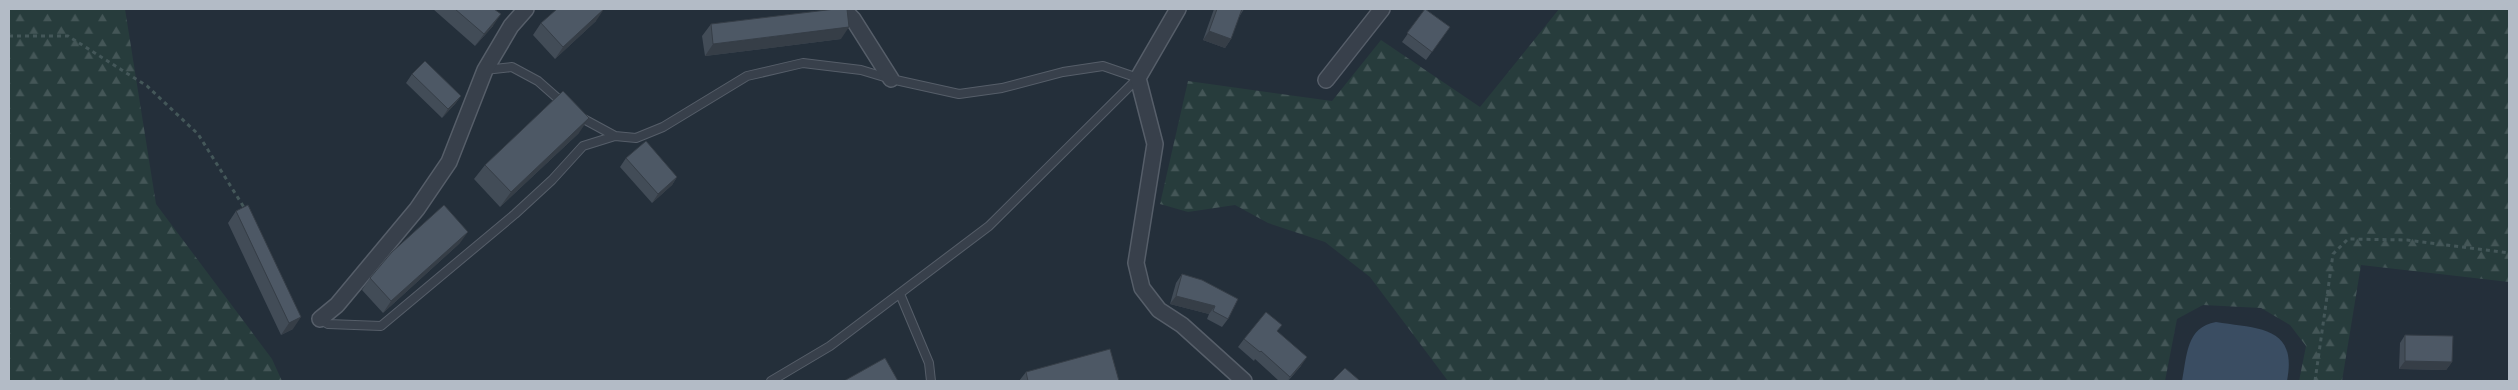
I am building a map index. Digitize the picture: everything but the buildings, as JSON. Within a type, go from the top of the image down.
[{"type":"street","points":[[320,319],[338,305],[417,209],[450,162],[484,70],[511,26],[526,9]]},
{"type":"street","points":[[843,9],[853,19],[891,80]]},
{"type":"street","points":[[1178,9],[1138,78],[1155,144],[1136,262],[1142,288],[1159,310],[1182,325],[1244,381]]},
{"type":"street","points":[[1326,80],[1382,9]]},
{"type":"lane","points":[[484,70],[512,67],[538,81],[584,120],[615,136],[636,138],[663,127],[747,76],[803,63],[861,70],[891,80],[959,94],[1002,88],[1063,72],[1103,66],[1138,78],[989,226],[830,346],[771,381]]},
{"type":"lane","points":[[320,319],[328,324],[381,326],[514,214],[552,180],[583,146],[615,136]]},
{"type":"lane","points":[[900,294],[929,363],[931,381]]},
{"type":"path","points":[[9,36],[68,36],[147,86],[198,134],[249,218]]},
{"type":"path","points":[[2315,381],[2333,254],[2348,240],[2407,240],[2509,253]]},
{"type":"green space","points":[[9,9],[125,9],[156,204],[272,359],[282,381],[9,381]]},
{"type":"green space","points":[[1559,9],[2509,9],[2509,282],[2361,265],[2342,381],[2299,381],[2306,346],[2290,325],[2261,308],[2203,305],[2177,319],[2165,381],[1448,381],[1370,277],[1325,242],[1268,223],[1235,205],[1188,212],[1160,204],[1188,81],[1332,101],[1381,40],[1480,107]]},
{"type":"water","points":[[2216,322],[2259,329],[2271,333],[2280,340],[2286,349],[2289,363],[2287,381],[2182,381],[2187,353],[2193,336],[2206,325]]}]
